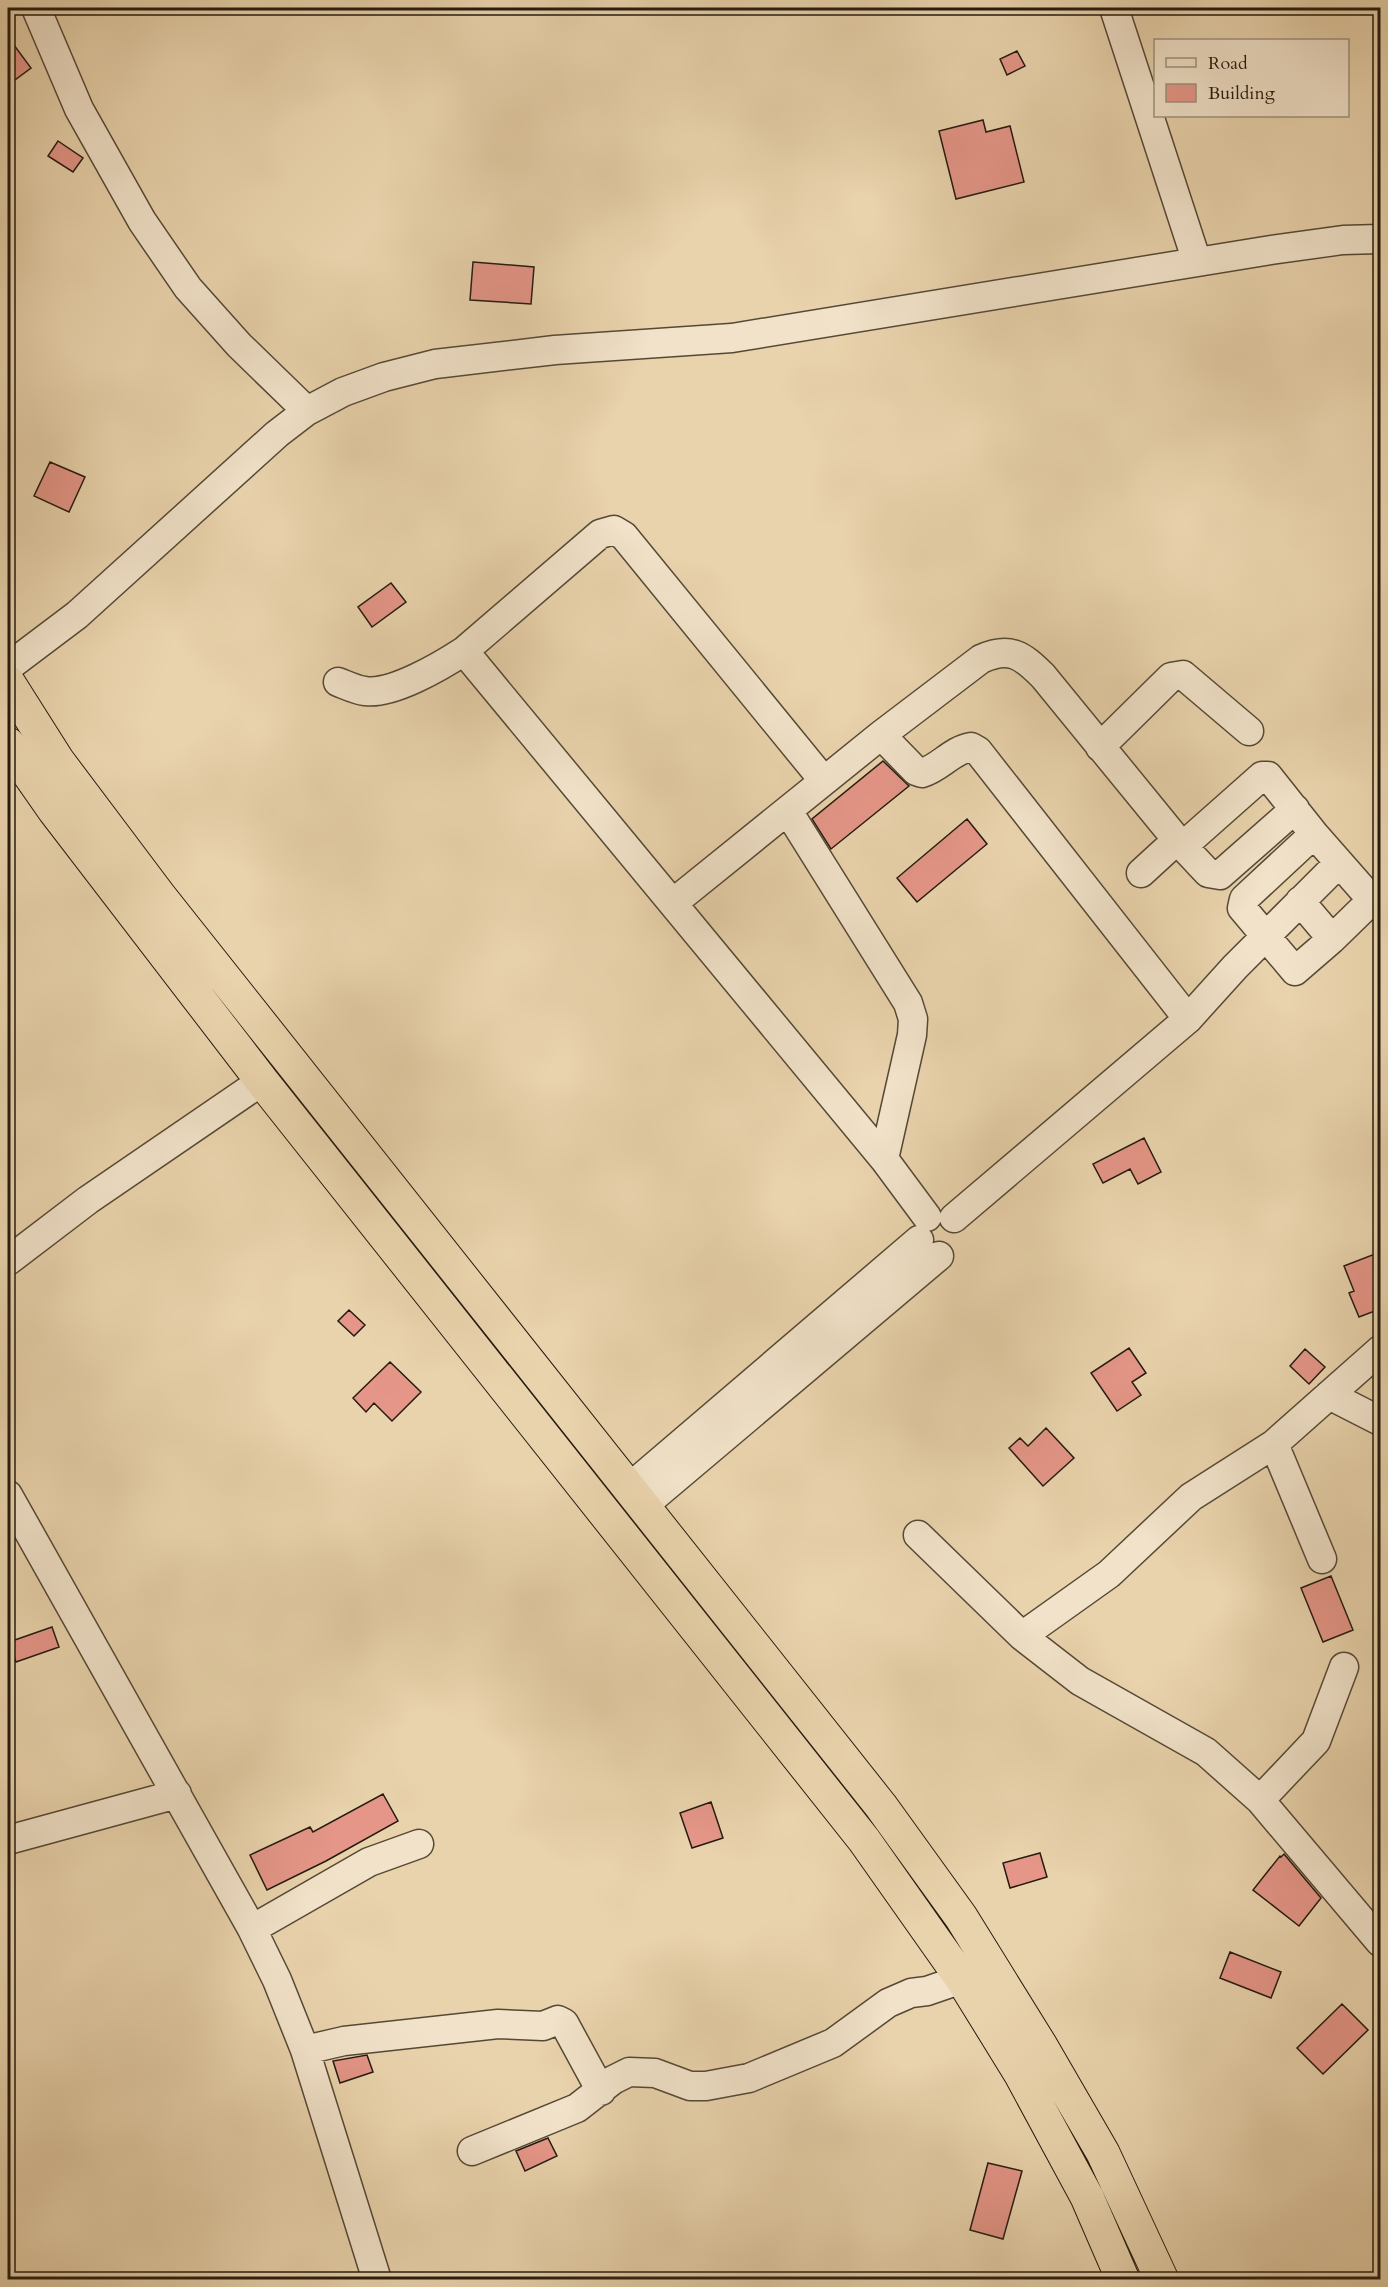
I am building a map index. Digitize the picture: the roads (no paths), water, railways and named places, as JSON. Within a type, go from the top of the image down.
[{"type":"highway","points":[[8,682],[58,761],[158,894],[881,1806],[962,1917],[1103,2153],[1162,2280]]},
{"type":"highway","points":[[8,744],[54,810],[262,1082],[857,1830],[962,1980],[1020,2073],[1082,2187],[1123,2280]]},
{"type":"street","points":[[36,8],[79,109],[142,221],[189,288],[239,345],[307,411]]},
{"type":"street","points":[[1114,8],[1197,262]]},
{"type":"street","points":[[8,667],[77,615],[268,442],[307,411],[343,392],[384,377],[435,364],[555,350],[732,338],[1197,262],[1343,240],[1380,239]]},
{"type":"street","points":[[338,682],[365,691],[389,688],[441,666],[464,651],[600,534],[614,530],[624,536],[824,781]]},
{"type":"street","points":[[464,651],[884,1158],[935,1233]]},
{"type":"street","points":[[673,903],[880,735],[981,659],[998,651],[1018,655],[1043,676],[1180,843],[1208,873],[1220,875],[1295,809]]},
{"type":"street","points":[[1100,747],[1171,677],[1177,675],[1183,675],[1249,731]]},
{"type":"street","points":[[880,735],[922,774],[961,748],[971,747],[978,751],[1188,1018]]},
{"type":"street","points":[[1141,873],[1262,776],[1268,776],[1371,900],[1332,939],[1295,971],[1241,904],[1314,834]]},
{"type":"street","points":[[788,811],[908,1003],[913,1019],[912,1035],[884,1158]]},
{"type":"street","points":[[1253,847],[1274,871]]},
{"type":"street","points":[[636,1497],[935,1233],[1188,1018],[1339,863]]},
{"type":"street","points":[[1300,901],[1332,939]]},
{"type":"street","points":[[8,1261],[88,1200],[262,1082]]},
{"type":"street","points":[[1022,1636],[1109,1574],[1191,1497],[1274,1444],[1380,1350]]},
{"type":"street","points":[[1329,1395],[1380,1421]]},
{"type":"street","points":[[1274,1444],[1322,1559]]},
{"type":"street","points":[[8,1495],[16,1530],[177,1794],[252,1929],[277,1980],[305,2050],[377,2280]]},
{"type":"street","points":[[918,1535],[1022,1636],[1080,1681],[1206,1752],[1260,1800],[1380,1942]]},
{"type":"street","points":[[1260,1800],[1316,1741],[1344,1667]]},
{"type":"street","points":[[8,1840],[177,1794]]},
{"type":"street","points":[[252,1929],[369,1862],[419,1844]]},
{"type":"street","points":[[472,2151],[577,2108],[613,2080],[629,2072],[655,2073],[690,2086],[706,2086],[749,2078],[833,2043],[888,2003],[911,1993],[927,1992],[962,1980]]},
{"type":"street","points":[[305,2050],[344,2041],[498,2024],[543,2026],[558,2020],[564,2023],[601,2091]]}]
